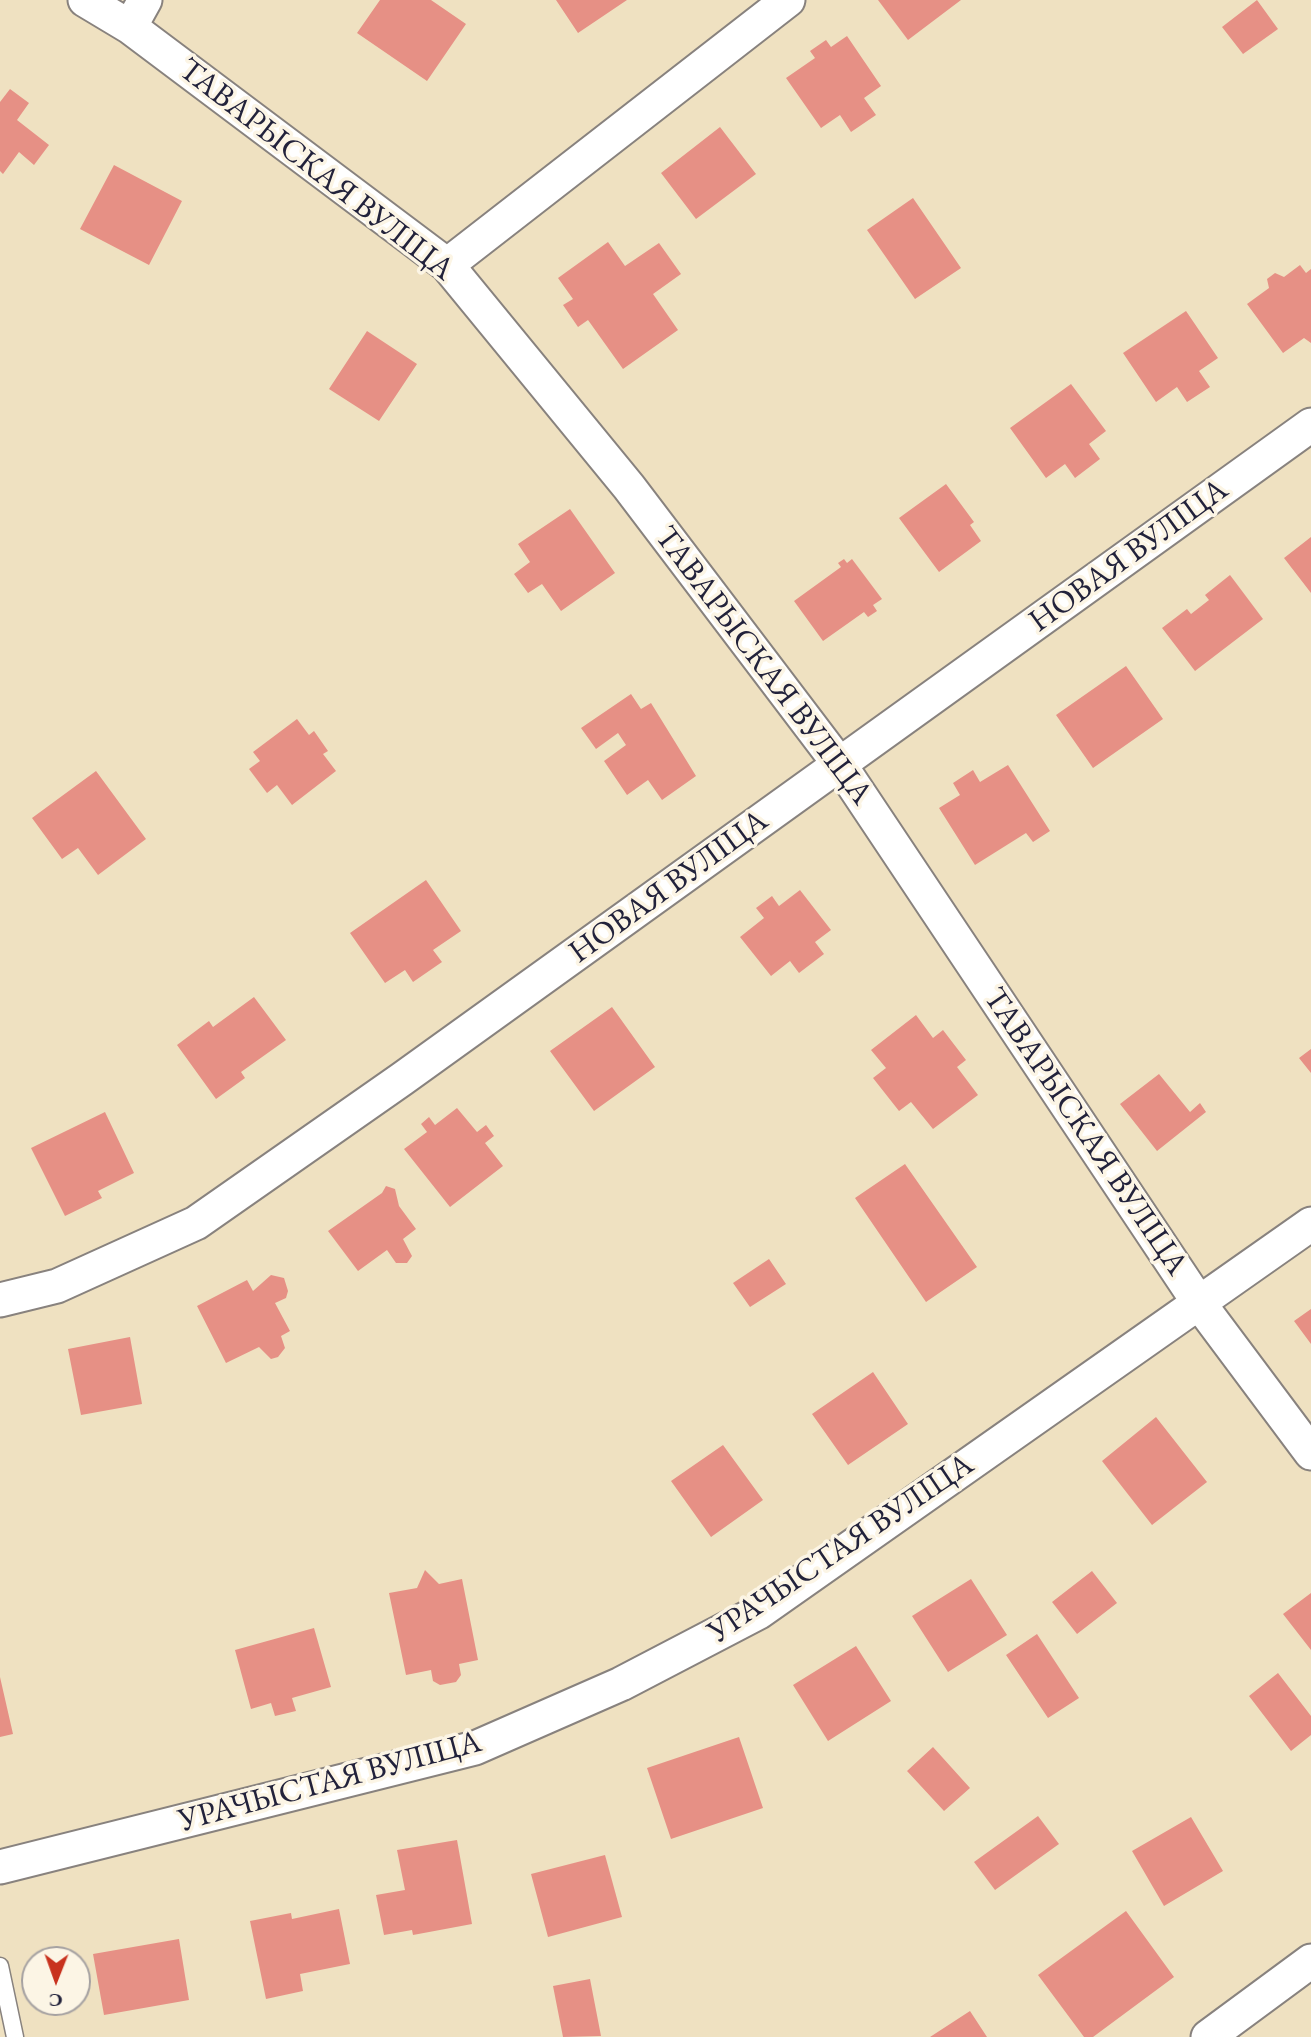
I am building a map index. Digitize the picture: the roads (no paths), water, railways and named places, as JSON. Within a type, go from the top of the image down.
[{"type":"street","name":"ТАВАРЫСКАЯ ВУЛІЦА","points":[[85,0],[137,13],[447,265],[629,487],[840,765],[1199,1303],[1311,1453]]},
{"type":"street","points":[[447,265],[788,0]]},
{"type":"street","name":"НОВАЯ ВУЛІЦА","points":[[0,1300],[57,1286],[196,1223],[840,765],[1311,425]]},
{"type":"street","name":"УРАЧЫСТАЯ ВУЛІЦА","points":[[0,1867],[475,1748],[621,1684],[759,1612],[1311,1224]]},
{"type":"street","points":[[1208,2037],[1311,1961]]},
{"type":"lane","points":[[0,1966],[15,2037]]}]
